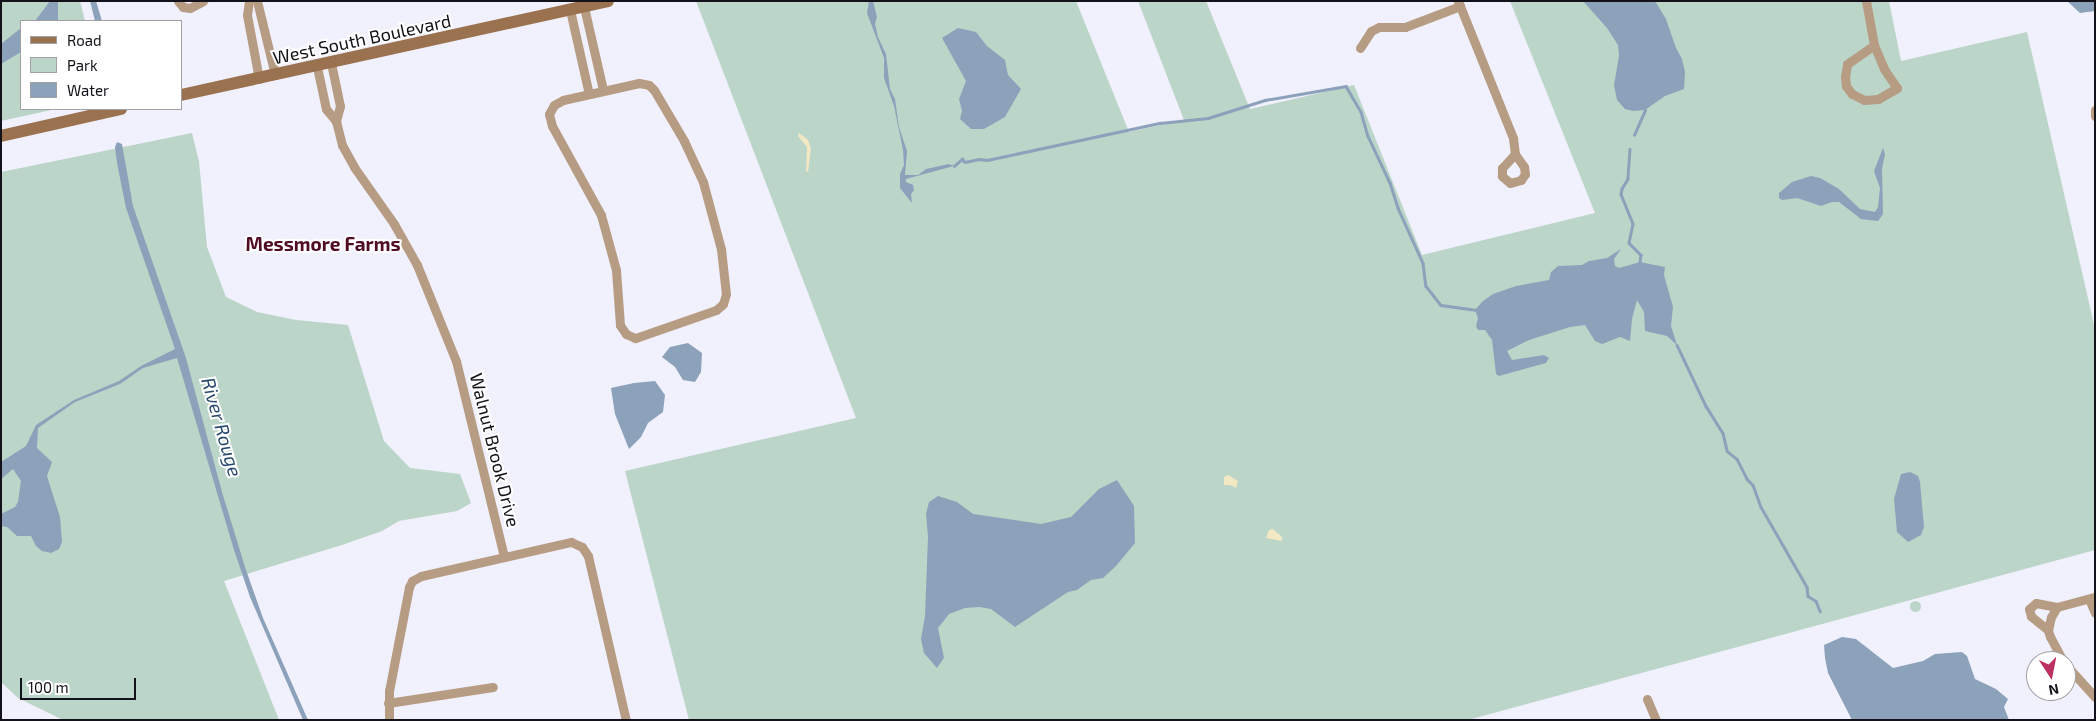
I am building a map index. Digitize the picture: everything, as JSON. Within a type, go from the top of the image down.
[{"type":"main road","name":"West South Boulevard","points":[[182,95],[331,64],[608,1]]},
{"type":"main road","points":[[1,136],[117,110]]},
{"type":"street","points":[[178,1],[183,7],[190,8],[203,1]]},
{"type":"street","points":[[249,1],[247,15],[259,79]]},
{"type":"street","points":[[257,1],[275,76]]},
{"type":"street","points":[[1866,1],[1874,45],[1884,69],[1897,88],[1878,99],[1864,100],[1852,94],[1846,86],[1847,64],[1874,45]]},
{"type":"street","points":[[1360,48],[1371,31],[1378,27],[1406,28],[1459,4],[1512,138],[1515,154]]},
{"type":"street","points":[[584,7],[603,90]]},
{"type":"street","points":[[570,10],[589,94]]},
{"type":"street","name":"Walnut Brook Drive","points":[[331,64],[340,106],[336,121]]},
{"type":"street","name":"Walnut Brook Drive","points":[[316,67],[326,109],[336,121],[342,145],[354,167],[394,224],[417,265],[449,343],[468,401],[504,557]]},
{"type":"street","points":[[640,83],[649,85],[654,90],[684,141],[703,182],[721,249],[726,294],[720,308],[640,338],[629,336],[620,325],[616,270],[606,230],[595,203],[550,121],[550,111],[558,102],[589,94],[640,83]]},
{"type":"street","points":[[323,94],[337,91]]},
{"type":"street","points":[[2095,110],[2095,116]]},
{"type":"street","points":[[389,720],[388,703],[408,593],[412,581],[421,576],[565,543],[577,544],[586,552],[626,720]]},
{"type":"street","points":[[2059,651],[2048,630],[2031,616],[2030,609],[2036,603],[2057,607],[2092,598],[2095,613]]},
{"type":"street","points":[[2048,630],[2050,617],[2057,607]]},
{"type":"street","points":[[2076,676],[2095,697]]},
{"type":"street","points":[[388,703],[493,687]]},
{"type":"street","points":[[1647,699],[1656,720]]},
{"type":"green space","points":[[1,1],[80,1],[85,20],[20,20],[20,110],[51,110],[1,121]]},
{"type":"green space","points":[[696,1],[1076,1],[1129,132],[1184,120],[1138,1],[1206,1],[1250,109],[1354,85],[1422,255],[1595,213],[1510,1],[1889,1],[1901,61],[2027,32],[2095,329],[2095,550],[1468,720],[689,720],[625,471],[856,418]]},
{"type":"green space","points":[[192,133],[199,161],[207,247],[226,297],[257,312],[296,320],[348,325],[384,441],[410,468],[460,474],[471,503],[457,511],[399,521],[382,531],[342,545],[224,581],[279,720],[63,720],[18,698],[1,682],[1,172]]},
{"type":"green space","points":[[1913,601],[1917,601],[1920,606],[1919,610],[1913,611],[1910,608],[1910,604]]},
{"type":"sand","points":[[799,133],[808,140],[811,149],[808,172],[806,171],[807,147],[798,136]]},
{"type":"sand","points":[[1228,475],[1238,481],[1236,488],[1224,485],[1224,477]]},
{"type":"sand","points":[[1273,529],[1282,537],[1282,541],[1266,538],[1269,530]]},
{"type":"water","points":[[50,1],[58,1],[58,20],[36,20]]},
{"type":"water","points":[[90,1],[96,1],[102,20],[95,20]]},
{"type":"water","points":[[869,1],[873,1],[877,17],[875,24],[878,37],[886,54],[890,89],[895,99],[899,127],[907,151],[905,175],[918,175],[926,169],[949,164],[954,166],[906,179],[906,182],[913,185],[912,203],[900,188],[900,174],[904,165],[903,150],[894,106],[884,78],[884,58],[867,13]]},
{"type":"water","points":[[1583,1],[1655,1],[1666,19],[1682,59],[1685,72],[1684,89],[1665,96],[1645,110],[1633,111],[1625,109],[1617,100],[1614,85],[1619,56],[1618,45],[1607,28]]},
{"type":"water","points":[[2067,1],[2095,1],[2095,11],[2080,13]]},
{"type":"water","points":[[958,28],[976,32],[987,46],[1005,60],[1008,75],[1021,89],[1005,117],[984,129],[971,129],[960,119],[962,111],[959,99],[966,81],[942,38]]},
{"type":"water","points":[[20,29],[20,53],[1,64],[1,44]]},
{"type":"water","points":[[117,142],[122,144],[133,206],[186,358],[222,492],[246,570],[263,618],[308,720],[303,720],[250,597],[234,550],[177,358],[143,368],[120,384],[75,402],[38,428],[37,448],[52,462],[47,476],[60,517],[62,542],[59,549],[51,553],[42,551],[36,546],[31,536],[17,536],[7,527],[1,526],[1,514],[15,507],[18,502],[21,481],[13,469],[1,479],[1,462],[26,446],[36,425],[74,400],[119,381],[141,366],[175,349],[126,208],[117,163],[115,147]]},
{"type":"water","points":[[1883,148],[1885,154],[1882,169],[1883,214],[1878,221],[1861,219],[1839,202],[1832,202],[1821,206],[1797,198],[1782,200],[1779,198],[1779,193],[1792,182],[1811,176],[1820,178],[1839,189],[1860,209],[1875,212],[1878,207],[1880,188],[1874,171]]},
{"type":"water","points":[[1621,249],[1614,259],[1615,266],[1619,268],[1640,262],[1665,267],[1664,275],[1673,307],[1671,326],[1677,345],[1667,336],[1645,331],[1644,312],[1637,300],[1632,319],[1630,341],[1620,337],[1602,344],[1595,341],[1585,325],[1570,327],[1529,340],[1507,351],[1512,360],[1544,355],[1549,358],[1546,363],[1499,376],[1496,374],[1492,340],[1485,330],[1478,330],[1476,326],[1478,318],[1475,310],[1483,301],[1493,294],[1516,286],[1549,280],[1551,272],[1558,266],[1582,265],[1589,261],[1607,258]]},
{"type":"water","points":[[688,343],[702,353],[701,372],[695,382],[683,380],[675,367],[662,357],[670,347]]},
{"type":"water","points":[[655,381],[665,395],[663,412],[648,423],[641,437],[629,449],[615,414],[611,388]]},
{"type":"water","points":[[1910,472],[1918,476],[1920,482],[1924,527],[1921,535],[1908,542],[1897,532],[1894,499],[1901,474]]},
{"type":"water","points":[[1117,480],[1134,506],[1135,543],[1116,566],[1103,578],[1091,580],[1077,590],[1068,592],[1015,627],[991,609],[979,607],[965,608],[949,614],[938,628],[944,658],[937,668],[924,653],[921,639],[925,616],[928,537],[926,514],[929,502],[938,496],[957,502],[973,514],[1041,524],[1071,517],[1099,489]]},
{"type":"water","points":[[1842,637],[1856,639],[1893,668],[1923,661],[1935,654],[1962,652],[1967,656],[1975,679],[1996,689],[2008,699],[2004,707],[2009,720],[1852,720],[1828,673],[1825,658],[1824,645]]},
{"type":"waterway","points":[[954,166],[962,159],[965,162],[979,159],[987,160],[1160,123],[1208,118],[1265,100],[1346,86],[1361,112],[1368,136],[1390,183],[1398,208],[1423,263],[1426,286],[1441,305],[1475,310]]},
{"type":"waterway","points":[[1634,135],[1645,110]]},
{"type":"waterway","points":[[1630,149],[1628,179],[1621,194],[1633,224],[1629,243],[1641,255],[1640,262]]},
{"type":"waterway","points":[[1677,345],[1706,406],[1723,433],[1727,451],[1737,459],[1747,479],[1753,485],[1761,507],[1807,587],[1808,596],[1816,601],[1820,611]]},
{"type":"district","name":"Messmore Farms","points":[[323,244]]},
{"type":"water label","name":"River Rouge","points":[[222,427]]}]
